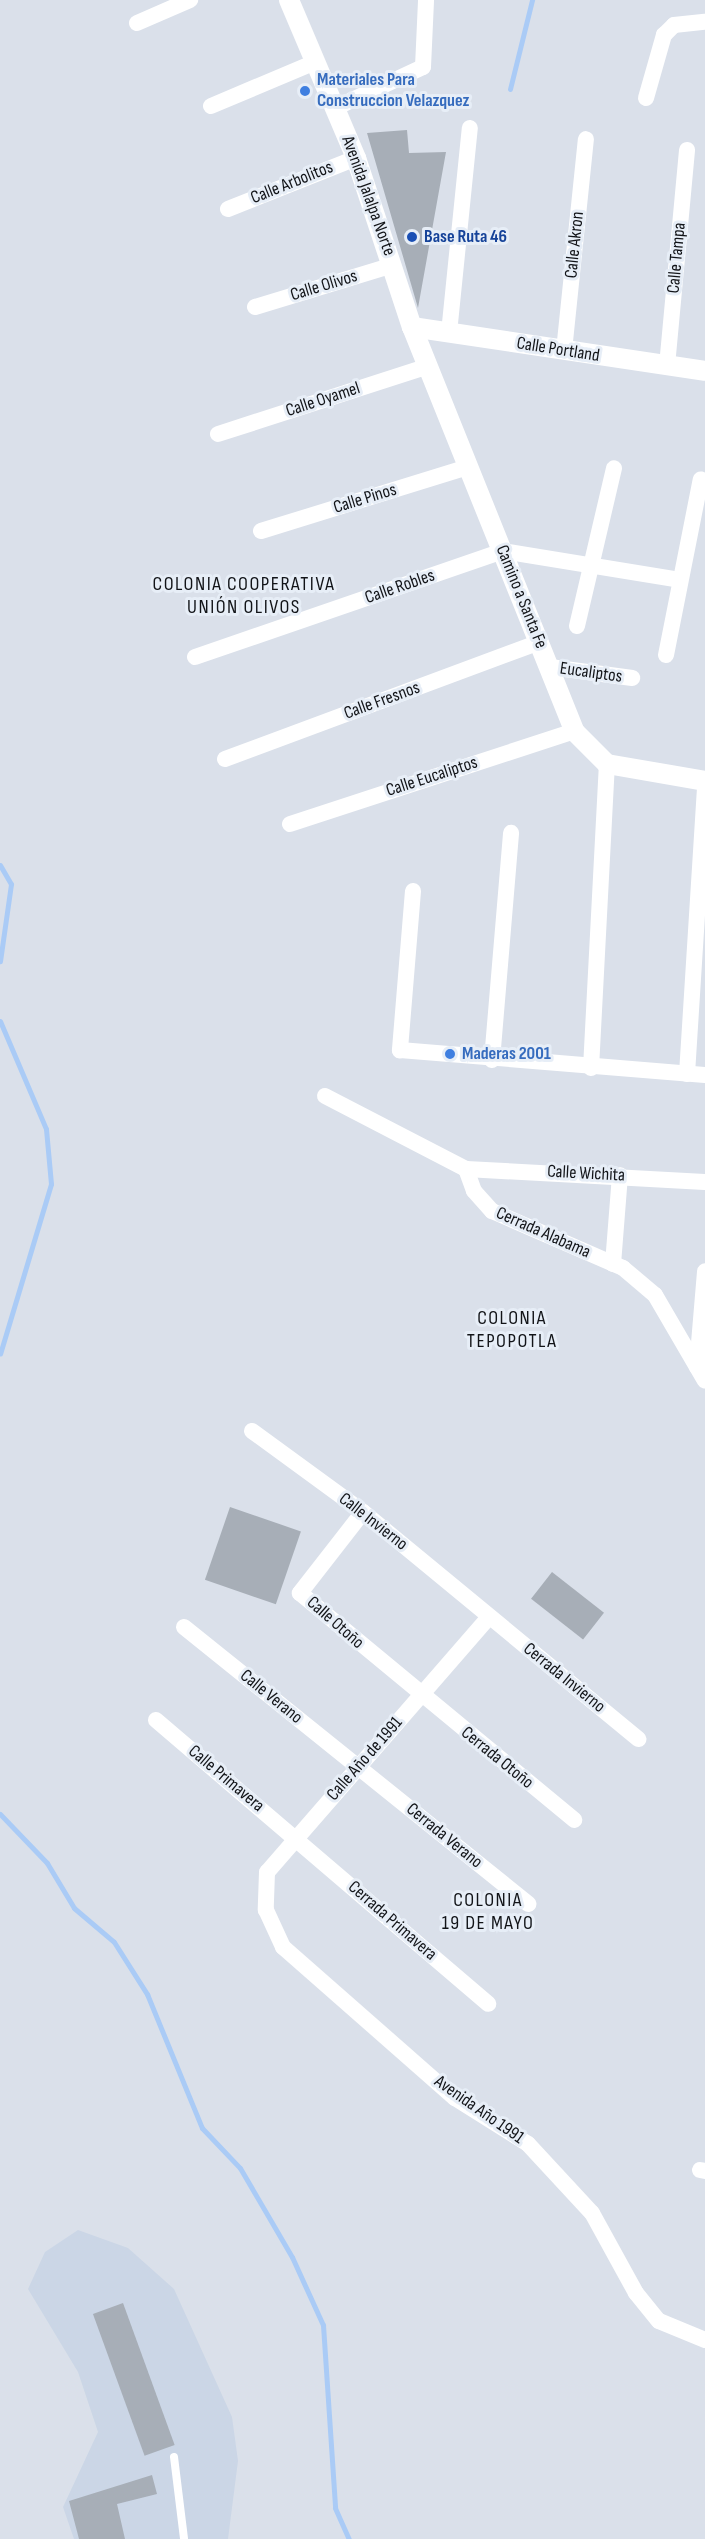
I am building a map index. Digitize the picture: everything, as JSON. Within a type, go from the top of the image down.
[{"type":"street","points":[[137,22],[190,0]]},
{"type":"street","points":[[335,108],[423,67],[426,0]]},
{"type":"street","name":"Avenida Jalalpa Norte","points":[[294,2],[315,62],[356,158],[412,327]]},
{"type":"street","points":[[646,98],[664,35],[674,25],[705,22]]},
{"type":"street","points":[[211,106],[315,62]]},
{"type":"street","points":[[449,333],[470,128]]},
{"type":"street","name":"Calle Akron","points":[[564,351],[586,140]]},
{"type":"street","name":"Calle Tampa","points":[[667,366],[687,150]]},
{"type":"street","name":"Calle Arbolitos","points":[[228,209],[356,158]]},
{"type":"street","name":"Calle Olivos","points":[[255,307],[393,265]]},
{"type":"street","name":"Calle Portland","points":[[412,327],[705,371]]},
{"type":"street","name":"Camino a Santa Fe","points":[[412,327],[574,731],[607,764]]},
{"type":"street","name":"Calle Oyamel","points":[[218,434],[428,366]]},
{"type":"street","name":"Calle Pinos","points":[[261,531],[468,467]]},
{"type":"street","points":[[577,626],[614,468]]},
{"type":"street","points":[[666,655],[701,479]]},
{"type":"street","points":[[502,551],[591,563],[680,580]]},
{"type":"street","name":"Calle Robles","points":[[195,657],[502,551]]},
{"type":"street","name":"Calle Fresnos","points":[[225,759],[540,642]]},
{"type":"street","name":"Eucaliptos","points":[[550,667],[632,678]]},
{"type":"street","name":"Calle Eucaliptos","points":[[290,824],[574,731]]},
{"type":"street","points":[[591,1068],[607,764],[705,783],[687,1074]]},
{"type":"street","points":[[492,1060],[511,833]]},
{"type":"street","points":[[413,891],[400,1050],[492,1060],[705,1075]]},
{"type":"street","points":[[325,1096],[466,1169]]},
{"type":"street","name":"Calle Wichita","points":[[466,1169],[620,1175],[705,1182]]},
{"type":"street","name":"Cerrada Alabama","points":[[466,1169],[474,1191],[492,1211],[613,1264],[655,1295],[701,1374]]},
{"type":"street","points":[[613,1264],[620,1175]]},
{"type":"street","points":[[701,1374],[705,1271]]},
{"type":"street","name":"Calle Invierno","points":[[252,1431],[363,1512],[489,1617]]},
{"type":"street","name":"Calle Otoño","points":[[363,1512],[300,1593],[420,1696]]},
{"type":"street","name":"Calle Año de 1991","points":[[266,1911],[267,1872],[489,1617]]},
{"type":"street","name":"Cerrada Invierno","points":[[489,1617],[638,1739]]},
{"type":"street","name":"Calle Verano","points":[[184,1627],[358,1767]]},
{"type":"street","name":"Cerrada Otoño","points":[[420,1696],[574,1820]]},
{"type":"street","name":"Calle Primavera","points":[[156,1720],[297,1838]]},
{"type":"street","name":"Cerrada Verano","points":[[358,1767],[529,1904]]},
{"type":"street","name":"Cerrada Primavera","points":[[297,1838],[488,2004]]},
{"type":"street","name":"Avenida Año 1991","points":[[266,1911],[283,1947],[455,2098],[528,2144],[592,2213],[636,2293],[659,2321],[705,2340]]},
{"type":"lane","points":[[174,2457],[184,2539]]},
{"type":"shaded area","points":[[78,2230],[128,2248],[174,2289],[232,2417],[238,2461],[228,2539],[74,2539],[63,2507],[98,2432],[78,2372],[28,2289],[45,2252]]},
{"type":"building","name":"Base Ruta 46","points":[[407,130],[409,153],[446,152],[418,308],[367,133]]},
{"type":"building","points":[[230,1507],[301,1531],[276,1604],[205,1580]]},
{"type":"building","points":[[552,1572],[604,1613],[583,1639],[531,1599]]},
{"type":"building","points":[[123,2303],[175,2445],[145,2456],[93,2314]]},
{"type":"building","points":[[152,2475],[157,2494],[117,2504],[125,2539],[79,2539],[69,2501]]},
{"type":"waterway","points":[[510,89],[532,0]]},
{"type":"waterway","points":[[0,865],[11,884],[0,961]]},
{"type":"waterway","points":[[0,1021],[46,1129],[51,1184],[0,1354]]},
{"type":"waterway","points":[[0,1814],[47,1863],[74,1908],[114,1942],[147,1994],[202,2128],[240,2168],[292,2257],[323,2325],[335,2508],[349,2539]]},
{"type":"place","name":"Materiales Para Construccion Velazquez","points":[[305,91]]},
{"type":"place","name":"Base Ruta 46","points":[[412,237]]},
{"type":"place","name":"Maderas 2001","points":[[450,1054]]},
{"type":"district","name":"COLONIA COOPERATIVA UNIÓN OLIVOS","points":[[244,596]]},
{"type":"district","name":"COLONIA TEPOPOTLA","points":[[512,1330]]},
{"type":"district","name":"COLONIA 19 DE MAYO","points":[[488,1912]]}]
